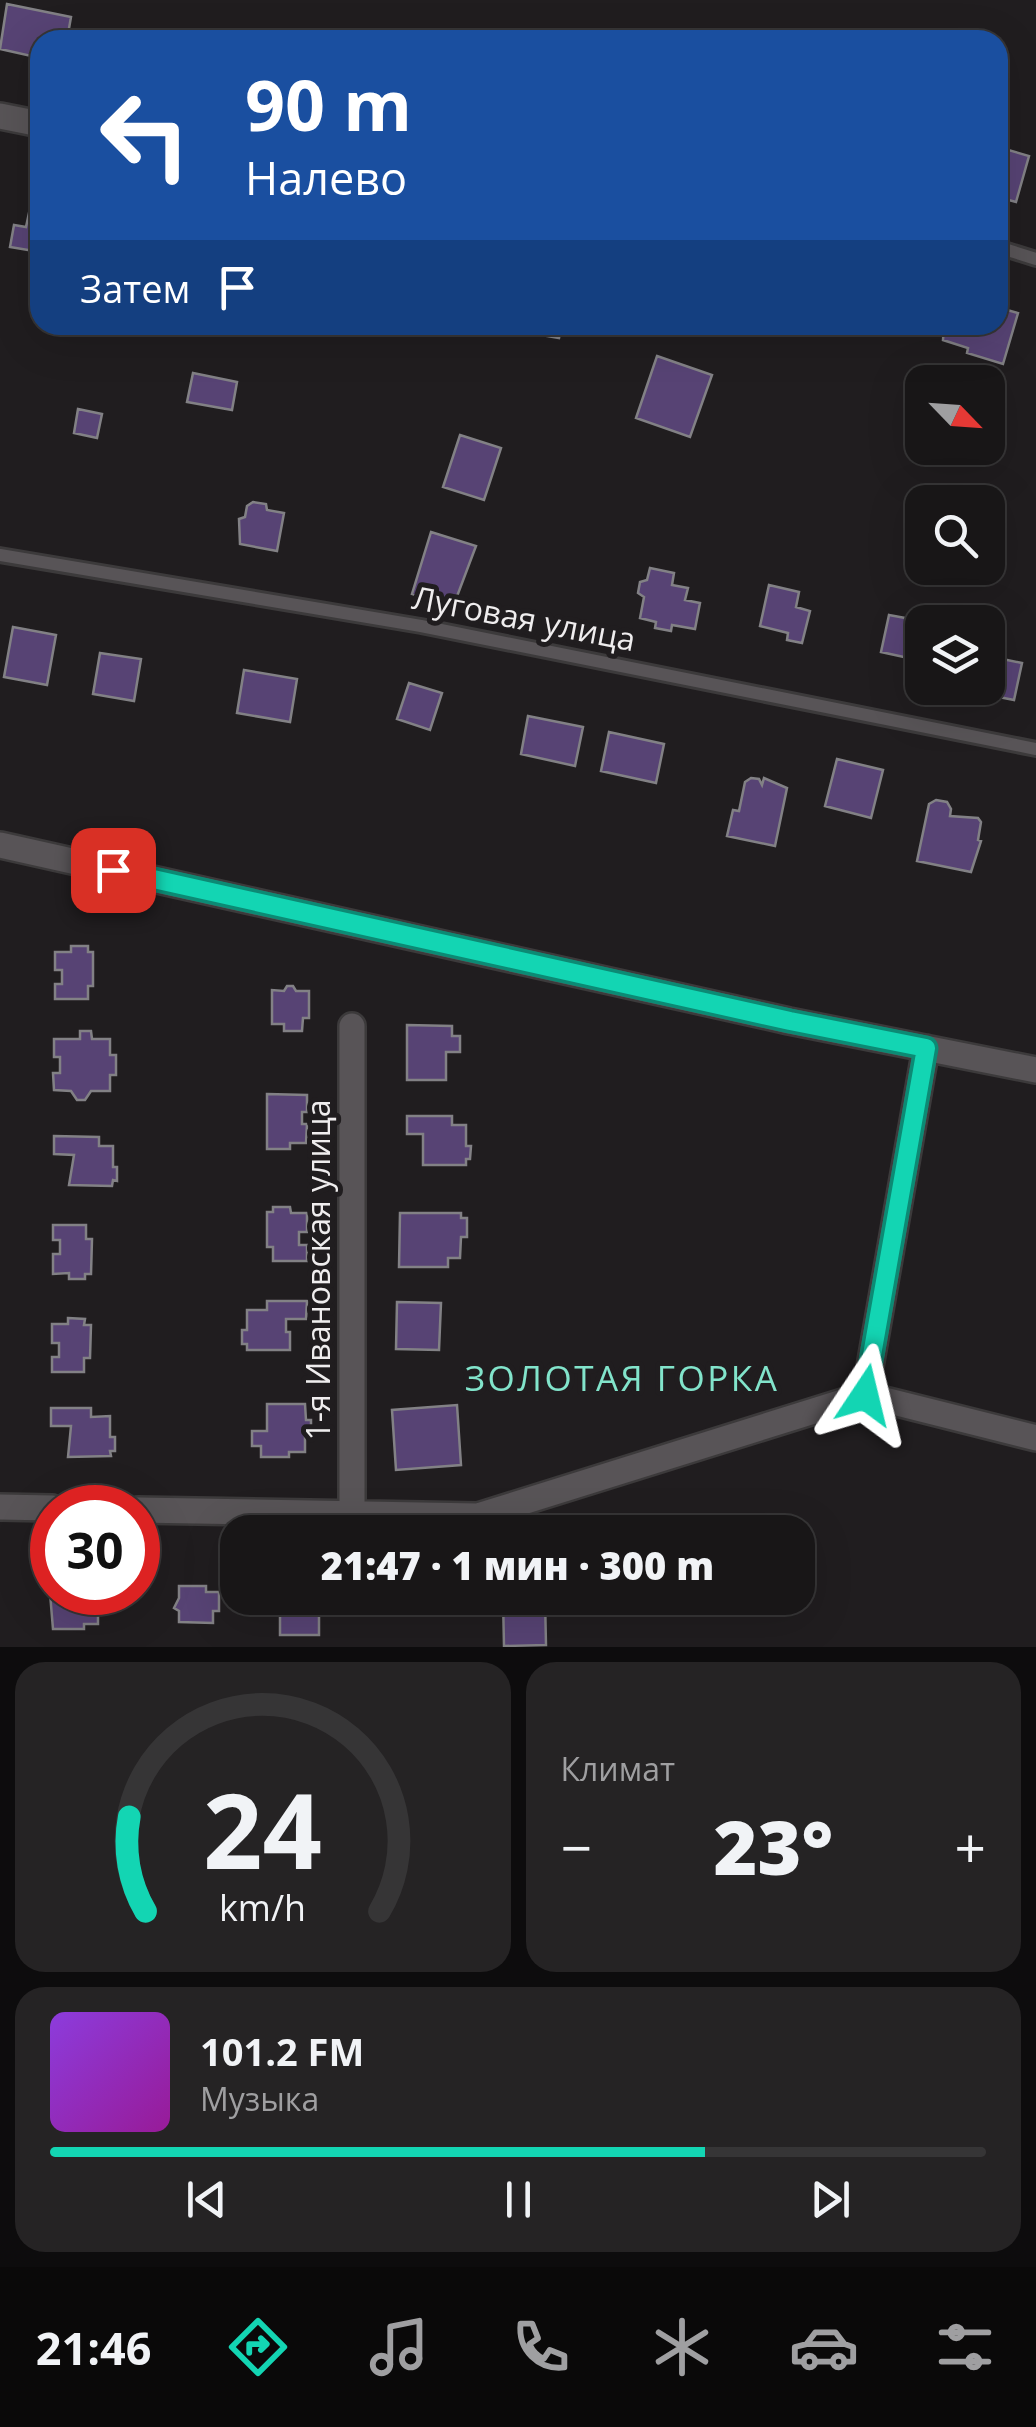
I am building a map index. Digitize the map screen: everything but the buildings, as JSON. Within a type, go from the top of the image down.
[{"type":"street","points":[[0,116],[30,122]]},
{"type":"street","points":[[0,845],[790,1021],[1036,1070]]},
{"type":"street","name":"1-я Ивановская улица","points":[[352,1026],[352,1513]]},
{"type":"street","points":[[865,1395],[926,1048]]},
{"type":"street","points":[[160,1510],[478,1516],[865,1395],[1036,1438]]},
{"type":"street","points":[[0,1508],[30,1508]]},
{"type":"lane","points":[[1008,251],[1036,259]]},
{"type":"lane","name":"Луговая улица","points":[[0,555],[421,626],[1036,750]]},
{"type":"district","name":"ЗОЛОТАЯ ГОРКА","points":[[622,1379]]},
{"type":"route","points":[[113,870],[926,1048],[865,1395]]}]
